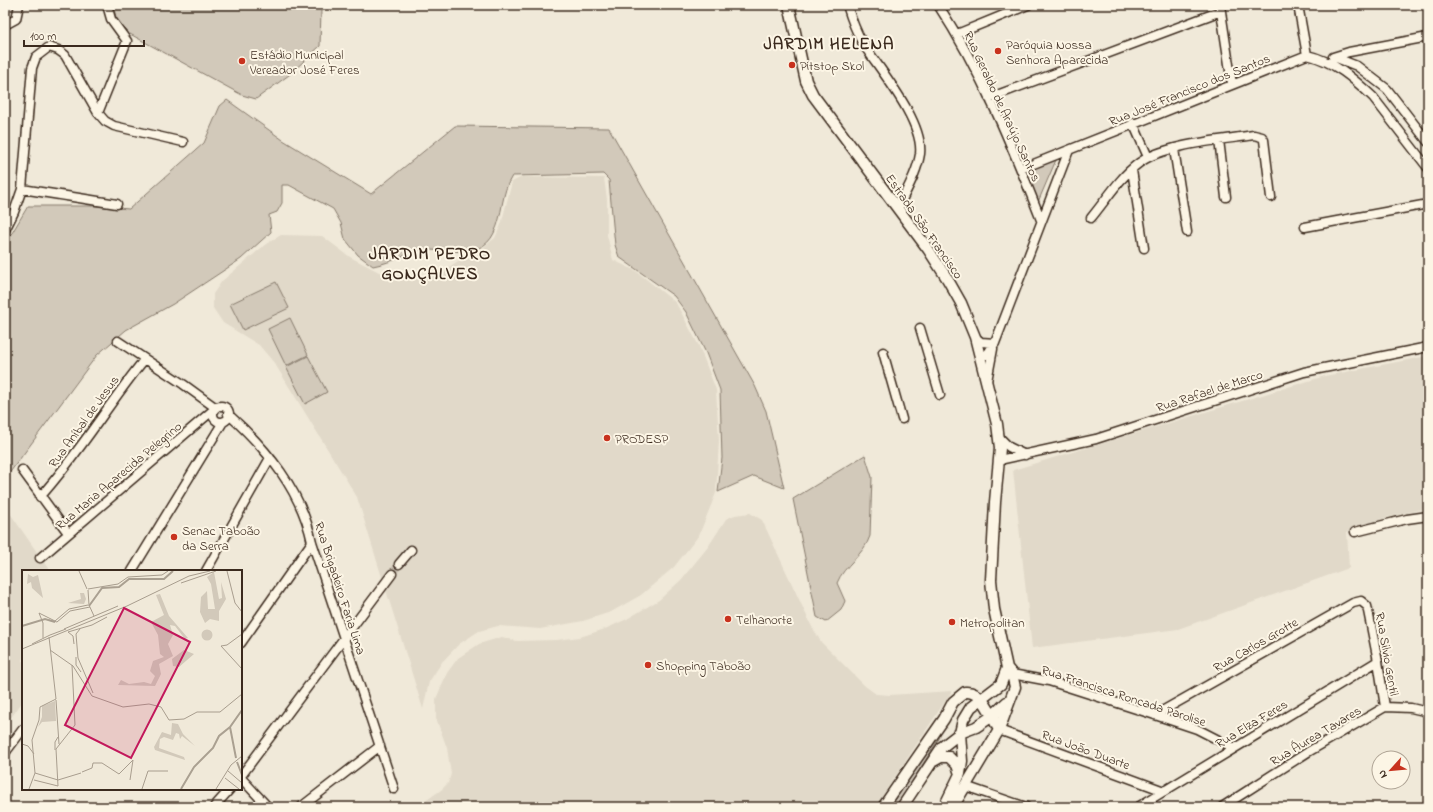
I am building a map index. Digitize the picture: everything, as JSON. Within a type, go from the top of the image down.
[{"type":"main road","name":"Estrada São Francisco","points":[[788,5],[806,81],[813,95],[898,208],[948,280],[975,337],[987,381],[999,437],[999,460],[991,580],[994,610],[1008,673],[1015,686],[999,730],[953,807]]},
{"type":"main road","points":[[965,786],[960,781],[962,761],[960,733],[966,713],[994,691],[1008,673]]},
{"type":"main road","points":[[883,807],[940,725],[953,702],[965,692],[969,691],[982,699],[999,730]]},
{"type":"main road","points":[[902,807],[942,747],[960,733],[992,717],[1010,699]]},
{"type":"main road","points":[[930,764],[940,757],[949,757],[957,765],[960,774],[944,807]]},
{"type":"street","points":[[5,25],[16,19],[19,5]]},
{"type":"street","points":[[98,113],[126,41],[111,19],[107,5]]},
{"type":"street","points":[[847,5],[852,22],[861,41],[899,95],[918,138],[920,155],[916,171],[898,208]]},
{"type":"street","name":"Rua Geraldo de Araújo Santos","points":[[938,5],[957,34],[989,98],[1021,169],[1041,220]]},
{"type":"street","points":[[957,34],[1028,5]]},
{"type":"street","points":[[1298,5],[1307,55],[1357,66],[1387,89],[1428,142]]},
{"type":"street","points":[[989,98],[1220,8],[1232,84]]},
{"type":"street","points":[[1332,60],[1349,52],[1428,37]]},
{"type":"street","points":[[5,230],[14,212],[22,189],[32,68],[36,57],[49,47],[58,50],[65,55],[98,113],[105,121],[114,126],[183,142]]},
{"type":"street","name":"Rua José Francisco dos Santos","points":[[1021,169],[1133,123],[1307,55]]},
{"type":"street","points":[[1332,60],[1373,97],[1428,168]]},
{"type":"street","points":[[1366,90],[1375,80]]},
{"type":"street","points":[[1133,123],[1148,157]]},
{"type":"street","points":[[1091,218],[1117,185],[1148,157],[1174,149],[1254,135],[1262,137],[1264,140],[1271,197]]},
{"type":"street","points":[[1219,140],[1226,197]]},
{"type":"street","points":[[1174,149],[1187,232]]},
{"type":"street","points":[[987,381],[994,346],[1069,150]]},
{"type":"street","points":[[1132,170],[1144,248]]},
{"type":"street","points":[[22,189],[117,204]]},
{"type":"street","points":[[1305,227],[1428,204]]},
{"type":"street","points":[[920,328],[940,395]]},
{"type":"street","points":[[975,337],[981,342],[994,346]]},
{"type":"street","points":[[118,341],[144,360],[184,384],[214,410],[215,419],[223,422]]},
{"type":"street","points":[[981,357],[994,346]]},
{"type":"street","name":"Rua Rafael de Marco","points":[[999,460],[1096,439],[1304,372],[1428,347]]},
{"type":"street","points":[[883,352],[902,418]]},
{"type":"street","name":"Rua Aníbal de Jesus","points":[[40,496],[76,454],[125,384],[144,360]]},
{"type":"street","points":[[133,570],[228,414],[227,409],[223,406],[214,410]]},
{"type":"street","name":"Rua Maria Aparecida Pelegrino","points":[[40,558],[214,410]]},
{"type":"street","name":"Rua Brigadeiro Faria Lima","points":[[228,414],[270,458],[297,496],[304,513],[312,542],[394,789]]},
{"type":"street","points":[[999,437],[1009,447],[1025,455]]},
{"type":"street","points":[[207,570],[270,458]]},
{"type":"street","points":[[22,470],[68,533]]},
{"type":"street","points":[[1355,532],[1407,519],[1428,516]]},
{"type":"street","points":[[242,643],[312,542]]},
{"type":"street","points":[[400,564],[411,550]]},
{"type":"street","points":[[242,776],[392,574]]},
{"type":"street","name":"Rua Carlos Grotte","points":[[1155,715],[1353,603],[1361,601],[1367,606]]},
{"type":"street","name":"Rua Silvio Gentil","points":[[1367,606],[1385,707]]},
{"type":"street","name":"Rua Elza Feres","points":[[1138,807],[1378,661]]},
{"type":"street","name":"Rua Francisca Roncada Parolise","points":[[1008,673],[1049,681],[1155,715],[1197,729],[1234,748]]},
{"type":"street","points":[[1385,707],[1412,708],[1428,712]]},
{"type":"street","name":"Rua Áurea Tavares","points":[[1222,807],[1308,752],[1385,707]]},
{"type":"street","points":[[5,753],[22,730]]},
{"type":"street","name":"Rua João Duarte","points":[[999,730],[1164,791]]},
{"type":"street","points":[[301,807],[380,746]]},
{"type":"street","points":[[242,778],[268,807]]},
{"type":"street","points":[[965,786],[1026,807]]},
{"type":"street","points":[[214,807],[229,790]]},
{"type":"shaded area","name":"Estádio Municipal Vereador José Feres","points":[[113,5],[317,5],[321,10],[320,46],[289,75],[256,99],[242,95],[130,34],[117,21]]},
{"type":"shaded area","points":[[227,100],[283,140],[371,194],[455,126],[609,128],[755,386],[766,411],[784,488],[754,476],[718,492],[722,458],[720,390],[706,353],[686,312],[674,296],[619,257],[615,245],[609,180],[603,174],[512,176],[508,183],[494,233],[488,242],[479,248],[469,251],[416,251],[391,261],[373,266],[358,255],[345,239],[341,223],[333,209],[289,185],[282,185],[282,203],[277,212],[269,215],[271,232],[241,259],[173,304],[126,330],[97,355],[5,479],[5,240],[12,233],[28,206],[94,206],[129,209],[204,143],[220,106]]},
{"type":"shaded area","points":[[1056,160],[1038,202],[1025,171]]},
{"type":"shaded area","points":[[522,177],[604,178],[607,200],[607,235],[613,260],[636,271],[676,303],[699,346],[716,390],[719,440],[716,493],[699,535],[674,567],[641,595],[611,612],[583,621],[540,629],[498,626],[479,631],[459,644],[442,662],[429,682],[423,709],[357,497],[275,364],[259,345],[223,323],[213,308],[213,294],[222,281],[266,244],[281,235],[322,236],[350,257],[379,272],[402,277],[437,275],[458,261],[479,251],[495,238],[501,225],[512,182]]},
{"type":"shaded area","points":[[276,282],[289,308],[243,330],[230,304]]},
{"type":"shaded area","points":[[290,318],[308,355],[286,366],[268,329]]},
{"type":"shaded area","points":[[308,356],[327,392],[305,404],[286,367]]},
{"type":"shaded area","points":[[1428,356],[1428,508],[1385,518],[1347,532],[1349,568],[1178,629],[1032,648],[1013,470],[1325,376]]},
{"type":"shaded area","points":[[865,455],[872,477],[870,536],[863,549],[840,577],[837,583],[845,601],[841,610],[826,622],[817,617],[793,499]]},
{"type":"shaded area","points":[[5,506],[49,570],[22,570],[22,702],[5,726]]},
{"type":"shaded area","name":"Shopping Taboão","points":[[750,513],[762,520],[811,625],[821,642],[865,686],[876,694],[890,695],[952,691],[875,807],[417,807],[441,790],[448,783],[451,774],[447,748],[436,718],[436,699],[447,673],[458,658],[479,644],[502,637],[517,641],[557,640],[580,637],[605,629],[627,619],[659,600],[681,580],[708,547],[726,519],[735,515]]},
{"type":"shaded area","points":[[939,732],[940,737],[896,807],[890,807]]},
{"type":"tunnel","points":[[392,574],[399,564]]},
{"type":"place","name":"Paróquia Nossa Senhora Aparecida","points":[[998,51]]},
{"type":"place","name":"Estádio Municipal Vereador José Feres","points":[[242,61]]},
{"type":"place","name":"Pitstop Skol","points":[[792,65]]},
{"type":"place","name":"PRODESP","points":[[607,438]]},
{"type":"place","name":"Senac Taboão da Serra","points":[[174,537]]},
{"type":"place","name":"Telhanorte","points":[[728,619]]},
{"type":"place","name":"Metropolitan","points":[[952,622]]},
{"type":"place","name":"Shopping Taboão","points":[[648,665]]},
{"type":"district","name":"JARDIM HELENA","points":[[829,43]]},
{"type":"district","name":"JARDIM PEDRO GONÇALVES","points":[[430,263]]}]
